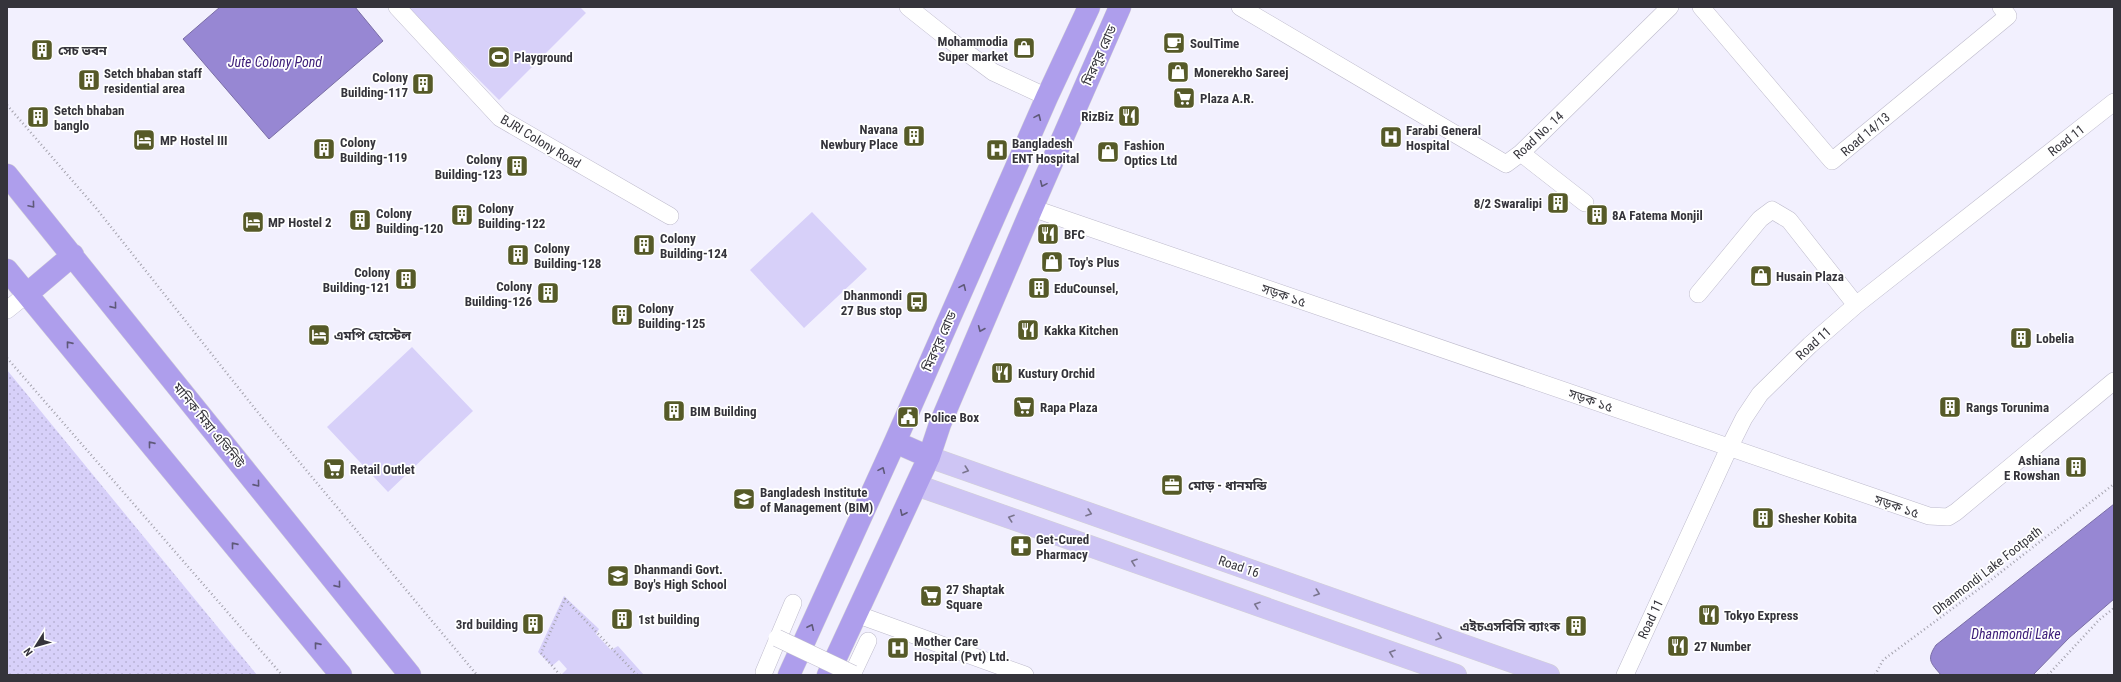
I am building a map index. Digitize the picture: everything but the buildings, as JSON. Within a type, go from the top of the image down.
[{"type":"highway","name":"মিরপুর রোড","points":[[789,675],[895,442],[1047,97],[1089,7]]},
{"type":"highway","name":"মিরপুর রোড","points":[[828,675],[929,457],[940,424],[1120,7]]},
{"type":"highway","name":"মানিক মিয়া এভিনিউ","points":[[7,175],[410,675]]},
{"type":"highway","points":[[27,294],[73,255]]},
{"type":"highway","points":[[7,270],[341,675]]},
{"type":"highway","points":[[895,442],[929,457]]},
{"type":"main road","name":"Road 16","points":[[929,457],[1549,675]]},
{"type":"main road","points":[[916,485],[1456,675]]},
{"type":"main road","points":[[1286,615],[1294,586]]},
{"type":"street","name":"BJRI Colony Road","points":[[397,7],[500,118],[670,216]]},
{"type":"street","points":[[908,7],[993,72],[1047,97]]},
{"type":"street","name":"Road No. 14","points":[[1240,7],[1506,164],[1521,153],[1670,7]]},
{"type":"street","name":"Road 14/13","points":[[1701,7],[1832,161],[2008,16],[2001,7]]},
{"type":"street","name":"Road 11","points":[[1625,675],[1729,448],[1744,418],[1760,394],[1810,345],[1856,305],[2114,102]]},
{"type":"street","points":[[1521,153],[1585,203]]},
{"type":"street","name":"সড়ক ১৫","points":[[1032,208],[1929,516],[1948,517],[1956,512],[2114,381]]},
{"type":"street","points":[[1698,294],[1760,219],[1772,210],[1789,220],[1856,305]]},
{"type":"street","points":[[7,310],[27,294]]},
{"type":"street","points":[[764,672],[793,603]]},
{"type":"street","points":[[856,614],[1025,675]]},
{"type":"street","points":[[777,638],[852,674],[868,641]]},
{"type":"path","points":[[7,105],[96,208],[256,410],[477,675]]},
{"type":"path","points":[[7,358],[282,675]]},
{"type":"path","name":"Dhanmondi Lake Footpath","points":[[1875,675],[1883,660],[1988,583],[2114,484]]},
{"type":"path","points":[[560,675],[541,653],[565,599],[637,675]]},
{"type":"path","points":[[2048,675],[2099,620],[2114,608]]},
{"type":"shaded area","name":"Playground","points":[[406,7],[580,7],[586,13],[499,100]]},
{"type":"shaded area","points":[[812,212],[867,269],[804,328],[750,270]]},
{"type":"shaded area","points":[[412,347],[473,411],[388,492],[327,427]]},
{"type":"shaded area","points":[[7,370],[257,675],[7,675]]},
{"type":"shaded area","points":[[564,596],[599,629],[596,634],[611,650],[618,646],[644,675],[561,675],[567,669],[559,660],[552,666],[538,652]]},
{"type":"water","name":"Jute Colony Pond","points":[[220,7],[355,7],[383,41],[269,139],[183,39]]},
{"type":"water","name":"Dhanmondi Lake","points":[[2114,504],[2114,599],[2069,638],[2033,675],[1941,675],[1931,661],[1931,654],[1936,645]]},
{"type":"place","name":"SoulTime","points":[[1174,43]]},
{"type":"place","name":"Mohammodia Super market","points":[[1024,48]]},
{"type":"place","name":"সেচ ভবন","points":[[42,50]]},
{"type":"place","name":"Playground","points":[[499,57]]},
{"type":"place","name":"Monerekho Sareej","points":[[1178,72]]},
{"type":"place","name":"Setch bhaban staff residential area","points":[[89,80]]},
{"type":"place","name":"Colony Building-117","points":[[423,84]]},
{"type":"place","name":"Plaza A.R.","points":[[1184,98]]},
{"type":"place","name":"RizBiz","points":[[1129,116]]},
{"type":"place","name":"Setch bhaban banglo","points":[[38,117]]},
{"type":"place","name":"Navana Newbury Place","points":[[914,136]]},
{"type":"place","name":"Farabi General Hospital","points":[[1391,137]]},
{"type":"place","name":"MP Hostel III","points":[[144,140]]},
{"type":"place","name":"Colony Building-119","points":[[324,149]]},
{"type":"place","name":"Bangladesh ENT Hospital","points":[[997,150]]},
{"type":"place","name":"Fashion Optics Ltd","points":[[1108,152]]},
{"type":"place","name":"Colony Building-123","points":[[517,166]]},
{"type":"place","name":"8/2 Swaralipi","points":[[1558,203]]},
{"type":"place","name":"Colony Building-122","points":[[462,215]]},
{"type":"place","name":"8A Fatema Monjil","points":[[1597,215]]},
{"type":"place","name":"Colony Building-120","points":[[360,220]]},
{"type":"place","name":"MP Hostel 2","points":[[253,222]]},
{"type":"place","name":"BFC","points":[[1048,234]]},
{"type":"place","name":"Colony Building-124","points":[[644,245]]},
{"type":"place","name":"Colony Building-128","points":[[518,255]]},
{"type":"place","name":"Toy's Plus","points":[[1052,262]]},
{"type":"place","name":"Husain Plaza","points":[[1761,276]]},
{"type":"place","name":"Colony Building-121","points":[[406,279]]},
{"type":"place","name":"EduCounsel,","points":[[1039,288]]},
{"type":"place","name":"Colony Building-126","points":[[548,293]]},
{"type":"place","name":"Dhanmondi 27 Bus stop","points":[[917,302]]},
{"type":"place","name":"Colony Building-125","points":[[622,315]]},
{"type":"place","name":"Kakka Kitchen","points":[[1028,330]]},
{"type":"place","name":"এমপি হোস্টেল","points":[[319,335]]},
{"type":"place","name":"Lobelia","points":[[2021,338]]},
{"type":"place","name":"Kustury Orchid","points":[[1002,373]]},
{"type":"place","name":"Rapa Plaza","points":[[1024,407]]},
{"type":"place","name":"Rangs Torunima","points":[[1950,407]]},
{"type":"place","name":"BIM Building","points":[[674,411]]},
{"type":"place","name":"Police Box","points":[[908,417]]},
{"type":"place","name":"Ashiana E Rowshan","points":[[2076,467]]},
{"type":"place","name":"Retail Outlet","points":[[334,469]]},
{"type":"place","name":"মোড় - ধানমন্ডি","points":[[1172,485]]},
{"type":"place","name":"Bangladesh Institute of Management (BIM)","points":[[744,499]]},
{"type":"place","name":"Shesher Kobita","points":[[1763,518]]},
{"type":"place","name":"Get-Cured Pharmacy","points":[[1021,546]]},
{"type":"place","name":"Dhanmandi Govt. Boy's High School","points":[[618,576]]},
{"type":"place","name":"27 Shaptak Square","points":[[931,596]]},
{"type":"place","name":"Tokyo Express","points":[[1709,615]]},
{"type":"place","name":"1st building","points":[[622,619]]},
{"type":"place","name":"3rd building","points":[[533,624]]},
{"type":"place","name":"এইচএসবিসি ব্যাংক","points":[[1576,626]]},
{"type":"place","name":"27 Number","points":[[1678,646]]},
{"type":"place","name":"Mother Care Hospital (Pvt) Ltd.","points":[[898,648]]}]
